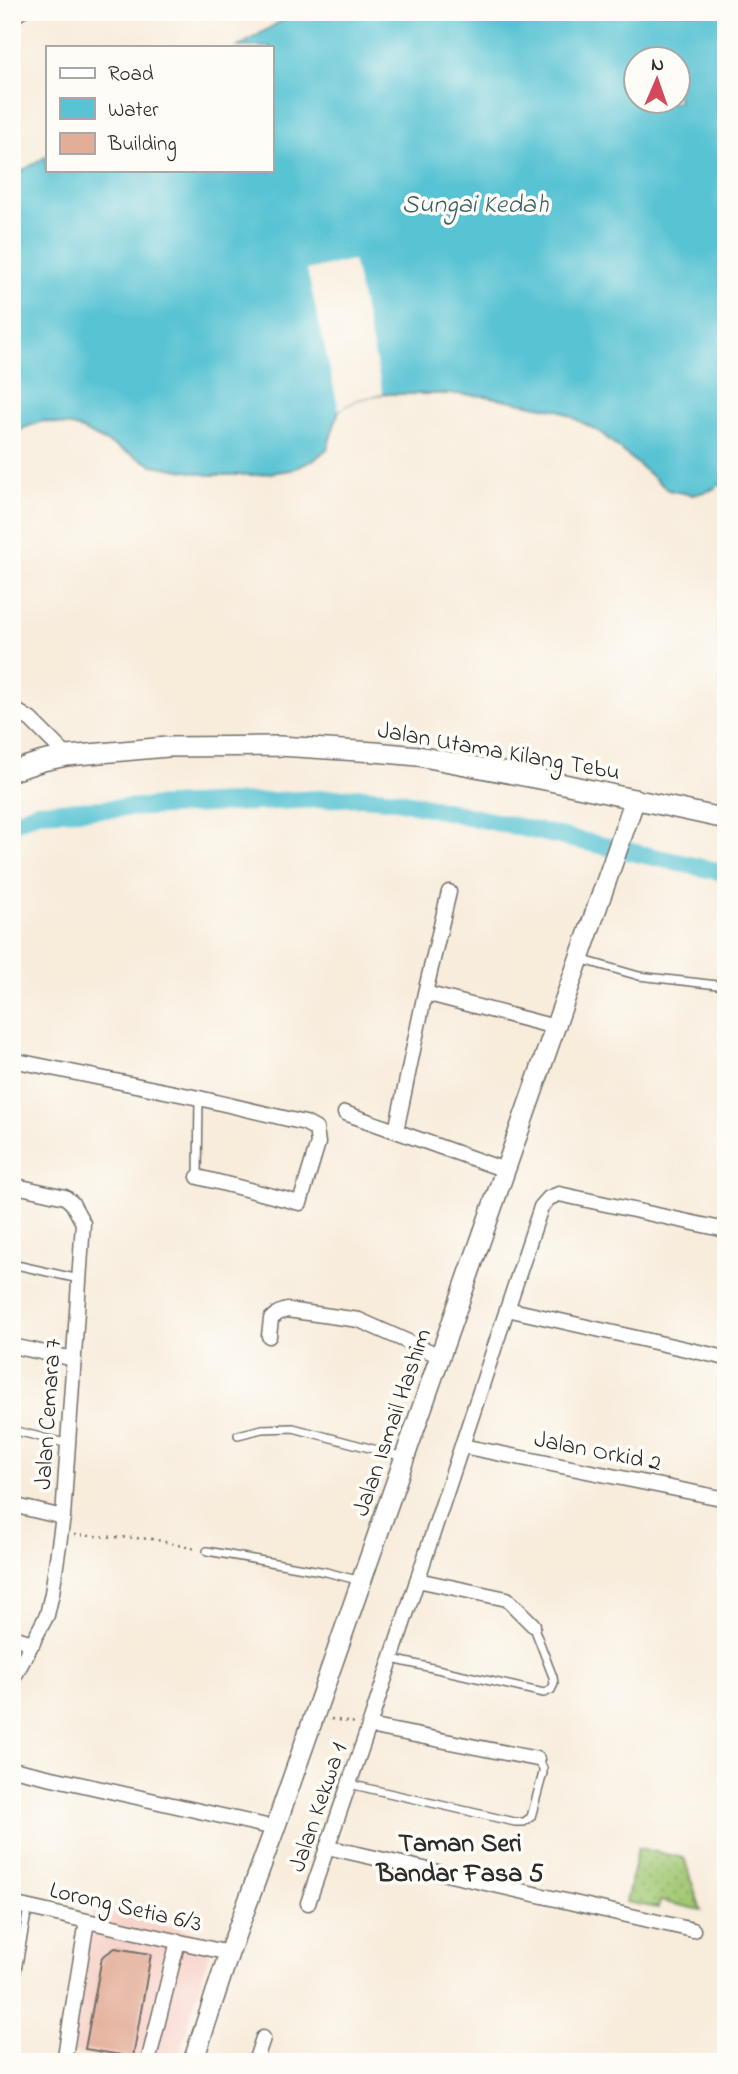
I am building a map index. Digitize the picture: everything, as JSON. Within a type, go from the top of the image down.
[{"type":"street","points":[[12,16],[20,12]]},
{"type":"street","points":[[12,708],[31,720],[67,756]]},
{"type":"street","name":"Jalan Utama Kilang Tebu","points":[[12,771],[67,756],[167,747],[279,746],[375,752],[418,756],[726,819]]},
{"type":"street","name":"Jalan Ismail Hashim","points":[[193,2062],[635,799]]},
{"type":"street","points":[[396,1131],[449,891]]},
{"type":"street","points":[[425,993],[555,1027]]},
{"type":"street","points":[[12,1060],[199,1098],[304,1123],[316,1129],[318,1143],[300,1203],[198,1178]]},
{"type":"street","points":[[345,1113],[505,1170]]},
{"type":"street","name":"Jalan Cemara 7","points":[[12,1185],[65,1197],[72,1203],[83,1223],[63,1517],[50,1604],[12,1681]]},
{"type":"street","name":"Jalan Kekwa 1","points":[[308,1903],[541,1207],[549,1198],[559,1194],[726,1230]]},
{"type":"street","points":[[507,1309],[726,1358]]},
{"type":"street","points":[[269,1336],[271,1319],[287,1310],[298,1310],[359,1320],[440,1356]]},
{"type":"street","points":[[12,1346],[74,1359]]},
{"type":"street","name":"Jalan Orkid 2","points":[[462,1446],[726,1499]]},
{"type":"street","points":[[12,1505],[63,1517]]},
{"type":"street","points":[[417,1580],[507,1599],[533,1625]]},
{"type":"street","points":[[12,1637],[33,1643]]},
{"type":"street","points":[[369,1726],[537,1759]]},
{"type":"street","points":[[12,1769],[275,1828]]},
{"type":"street","points":[[327,1847],[693,1930]]},
{"type":"street","name":"Lorong Setia 6/3","points":[[12,1904],[229,1953]]},
{"type":"street","points":[[64,2062],[87,1921]]},
{"type":"street","points":[[148,2062],[178,1941]]},
{"type":"street","points":[[255,2062],[263,2038]]},
{"type":"lane","points":[[579,958],[639,976],[726,986]]},
{"type":"lane","points":[[198,1178],[199,1098]]},
{"type":"lane","points":[[12,1264],[79,1279]]},
{"type":"lane","points":[[238,1435],[262,1429],[293,1428],[405,1457]]},
{"type":"lane","points":[[12,1430],[69,1444]]},
{"type":"lane","points":[[207,1551],[362,1581]]},
{"type":"lane","points":[[391,1659],[544,1693],[551,1690],[554,1684],[553,1676],[533,1625]]},
{"type":"lane","points":[[349,1784],[524,1822],[531,1817],[543,1773],[537,1759]]},
{"type":"lane","points":[[12,1999],[28,1908]]},
{"type":"path","points":[[63,1517],[74,1535],[153,1539],[207,1551]]},
{"type":"path","points":[[314,1716],[369,1726]]},
{"type":"shaded area","points":[[94,1908],[214,1937],[177,2062],[112,2062],[73,2052]]},
{"type":"green space","points":[[638,1848],[684,1858],[701,1910],[660,1901],[658,1908],[626,1902]]},
{"type":"water","name":"Sungai Kedah","points":[[296,12],[726,12],[726,481],[711,490],[693,495],[668,490],[600,432],[559,410],[486,396],[383,394],[358,399],[339,410],[327,449],[314,460],[291,470],[255,475],[209,475],[153,465],[76,427],[43,421],[12,435],[12,177],[46,157],[46,172],[273,172],[273,46],[240,46]]},
{"type":"pier","points":[[353,260],[383,394],[358,399],[339,410],[307,270]]},
{"type":"building","points":[[115,1948],[151,1954],[133,2057],[85,2049],[102,1957]]},
{"type":"waterway","points":[[12,823],[37,812],[363,797],[396,800],[726,873]]},
{"type":"district","name":"Taman Seri Bandar Fasa 5","points":[[460,1857]]}]
